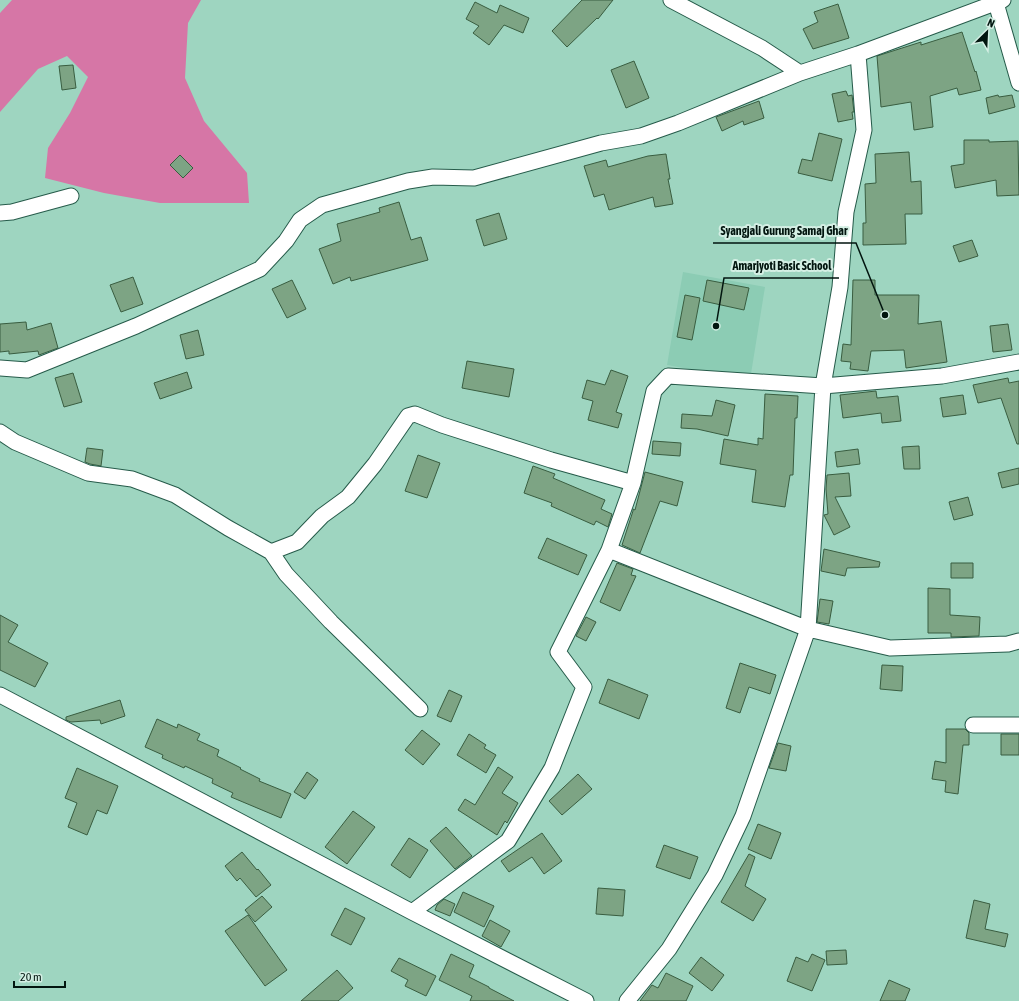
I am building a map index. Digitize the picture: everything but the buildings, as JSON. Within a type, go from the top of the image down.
[{"type":"street","points":[[671,0],[762,48],[800,73]]},
{"type":"street","points":[[0,368],[27,370],[136,326],[260,268],[286,241],[300,220],[322,205],[414,180],[433,177],[474,178],[601,143],[641,136],[678,123],[800,73],[858,54],[999,2],[1019,83]]},
{"type":"street","points":[[628,1001],[669,949],[715,874],[742,816],[808,630],[823,386],[840,287],[846,212],[864,130],[858,54]]},
{"type":"street","points":[[0,213],[12,212],[71,196]]},
{"type":"street","points":[[412,912],[508,841],[552,768],[584,687],[558,652],[609,550],[633,483],[654,391],[668,376],[823,386],[942,376],[1019,362]]},
{"type":"street","points":[[271,552],[297,542],[322,516],[348,497],[376,464],[408,416],[415,414],[442,425],[551,460],[633,483]]},
{"type":"street","points":[[0,432],[15,442],[88,473],[132,479],[176,495],[228,528],[271,552],[286,574],[331,622],[420,709]]},
{"type":"street","points":[[609,550],[808,630],[890,648],[1008,644],[1019,641]]},
{"type":"street","points":[[0,695],[412,912],[586,1001]]},
{"type":"street","points":[[973,725],[1019,725]]},
{"type":"shaded area","points":[[12,0],[201,0],[188,23],[185,78],[204,121],[247,173],[249,203],[160,203],[104,193],[45,178],[48,148],[70,113],[88,77],[67,56],[38,69],[0,112],[0,13]]},
{"type":"shaded area","points":[[683,272],[765,287],[750,380],[667,365]]},
{"type":"place","name":"Syangjali Gurung Samaj Ghar","points":[[885,315]]},
{"type":"place","name":"Amarjyoti Basic School","points":[[716,326]]}]
